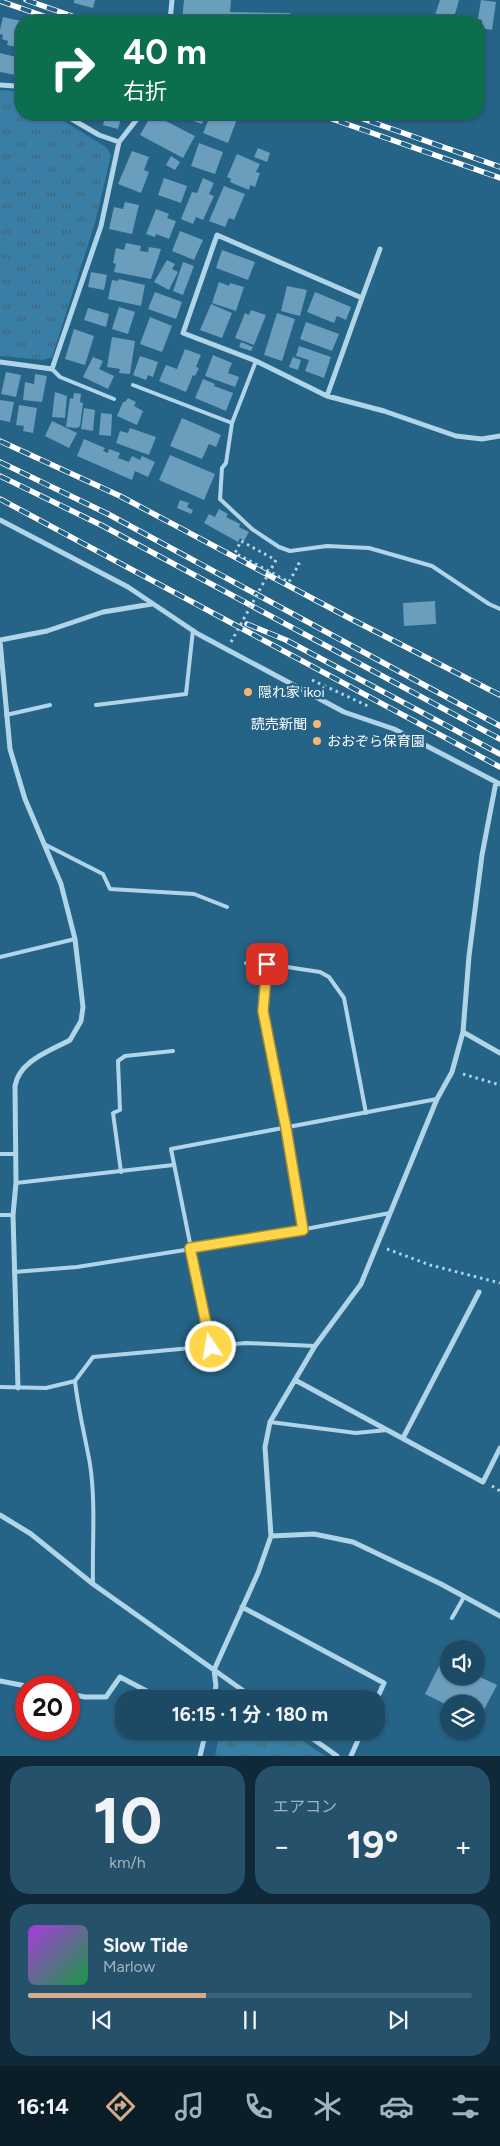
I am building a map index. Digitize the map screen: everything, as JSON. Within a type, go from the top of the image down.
[{"type":"street","points":[[171,15],[172,0]]},
{"type":"street","points":[[0,85],[15,86]]},
{"type":"street","points":[[73,120],[99,135],[119,142]]},
{"type":"street","points":[[0,362],[52,369],[101,226],[119,142],[136,120]]},
{"type":"street","points":[[362,298],[217,235],[183,333],[256,361],[327,396],[384,410],[456,436],[482,439],[500,436]]},
{"type":"street","points":[[327,396],[380,249]]},
{"type":"street","points":[[0,520],[128,588],[193,630],[344,712],[394,729],[498,783],[481,864],[469,956],[463,1032],[452,1072],[437,1099],[361,1284],[315,1346],[270,1422],[265,1447],[271,1536],[258,1573],[214,1670],[215,1690]]},
{"type":"street","points":[[18,1388],[13,1215],[16,1183],[16,1077],[27,1065],[70,1040],[81,1021],[83,1007],[74,940],[61,884],[25,799],[10,749],[0,641],[48,631],[102,612],[152,604]]},
{"type":"street","points":[[463,1032],[500,1053]]},
{"type":"street","points":[[403,1438],[479,1292]]},
{"type":"street","points":[[295,1380],[483,1482],[500,1448]]},
{"type":"street","points":[[0,1515],[31,1534],[93,1584],[243,1690]]},
{"type":"street","points":[[271,1536],[314,1534],[348,1540],[500,1616]]},
{"type":"street","points":[[242,1607],[384,1683],[381,1690]]},
{"type":"street","points":[[80,1696],[106,1697],[120,1677],[145,1690]]},
{"type":"street","points":[[0,1681],[15,1684]]},
{"type":"street","points":[[200,1756],[204,1740]]},
{"type":"street","points":[[315,1740],[337,1756]]},
{"type":"street","points":[[351,1756],[358,1740]]},
{"type":"lane","points":[[256,361],[232,424],[226,463],[222,468],[220,499],[252,529],[279,548],[290,551],[327,546],[368,548],[432,566],[489,604],[500,609]]},
{"type":"lane","points":[[52,369],[60,377],[114,399]]},
{"type":"lane","points":[[133,385],[232,424]]},
{"type":"lane","points":[[96,705],[186,694],[193,630]]},
{"type":"lane","points":[[6,715],[50,705]]},
{"type":"lane","points":[[44,844],[103,874],[110,889],[194,894],[227,907]]},
{"type":"lane","points":[[0,956],[74,940]]},
{"type":"lane","points":[[246,963],[267,964],[320,972],[329,977],[344,998],[366,1113]]},
{"type":"lane","points":[[267,964],[263,1011],[286,1128],[303,1230]]},
{"type":"lane","points":[[122,1172],[113,1113],[120,1110],[118,1061],[126,1056],[173,1051]]},
{"type":"lane","points":[[211,1347],[171,1150],[437,1099]]},
{"type":"lane","points":[[0,1154],[15,1154]]},
{"type":"lane","points":[[16,1183],[173,1165]]},
{"type":"lane","points":[[14,1272],[78,1267],[303,1230],[390,1213]]},
{"type":"lane","points":[[0,1215],[13,1215]]},
{"type":"lane","points":[[0,1387],[46,1388],[74,1381],[93,1357],[246,1343],[315,1346]]},
{"type":"lane","points":[[74,1381],[79,1416],[90,1464],[94,1519],[93,1584]]},
{"type":"lane","points":[[270,1422],[356,1434],[387,1430]]},
{"type":"lane","points":[[452,1618],[464,1597]]},
{"type":"path","points":[[231,642],[262,584],[267,576],[272,568],[276,560],[242,541],[235,553],[266,569],[274,574],[290,582],[299,564],[291,560]]},
{"type":"path","points":[[452,1072],[500,1085]]},
{"type":"path","points":[[377,1245],[430,1265],[500,1283]]},
{"type":"green space","points":[[0,90],[15,91],[15,120],[62,120],[106,147],[111,155],[95,223],[52,357],[43,360],[0,356]]},
{"type":"green space","points":[[218,1740],[301,1740],[325,1756],[215,1756]]},
{"type":"building","points":[[74,0],[95,0],[93,8],[74,3]]},
{"type":"building","points":[[184,0],[231,0],[230,12],[290,13],[290,15],[183,15]]},
{"type":"building","points":[[440,0],[459,0],[455,15],[435,15]]},
{"type":"building","points":[[481,0],[496,2],[492,30],[485,29],[485,15],[479,15]]},
{"type":"building","points":[[3,17],[15,20],[15,47],[7,45],[8,41],[2,39],[3,35],[0,34]]},
{"type":"building","points":[[0,53],[15,57],[15,75],[0,72]]},
{"type":"building","points":[[104,120],[120,120],[118,129],[103,125]]},
{"type":"building","points":[[149,120],[164,120],[195,136],[183,158],[140,135]]},
{"type":"building","points":[[190,120],[203,120],[202,124]]},
{"type":"building","points":[[208,120],[237,120],[228,143],[203,133]]},
{"type":"building","points":[[199,143],[223,152],[215,174],[191,166]]},
{"type":"building","points":[[258,148],[270,153],[267,162],[254,157]]},
{"type":"building","points":[[132,151],[149,157],[144,170],[149,172],[141,193],[118,184]]},
{"type":"building","points":[[237,154],[260,164],[256,172],[260,173],[255,187],[250,185],[249,190],[230,182],[231,179],[227,177]]},
{"type":"building","points":[[171,156],[180,162],[175,170],[166,165]]},
{"type":"building","points":[[164,178],[187,186],[181,203],[158,195]]},
{"type":"building","points":[[203,178],[214,183],[209,194],[214,196],[203,220],[196,217],[193,224],[181,219],[192,192],[197,193]]},
{"type":"building","points":[[224,186],[245,194],[234,220],[229,218],[225,227],[209,221]]},
{"type":"building","points":[[125,202],[139,205],[132,234],[109,229],[114,207],[123,209]]},
{"type":"building","points":[[156,209],[169,214],[167,218],[176,221],[169,239],[156,234],[155,237],[146,234]]},
{"type":"building","points":[[180,231],[203,240],[194,260],[172,251]]},
{"type":"building","points":[[126,243],[141,246],[140,251],[148,252],[149,247],[161,249],[151,279],[114,272],[116,264],[113,263],[116,248],[124,250]]},
{"type":"building","points":[[222,250],[255,262],[248,280],[216,268]]},
{"type":"building","points":[[167,260],[175,264],[172,269],[178,272],[169,290],[154,282]]},
{"type":"building","points":[[183,262],[194,266],[183,295],[173,291]]},
{"type":"building","points":[[91,272],[107,275],[104,290],[88,287]]},
{"type":"building","points":[[119,279],[145,285],[141,306],[108,299],[112,280],[118,281]]},
{"type":"building","points":[[219,282],[229,286],[230,283],[244,287],[236,311],[212,303]]},
{"type":"building","points":[[287,286],[307,290],[300,316],[281,311]]},
{"type":"building","points":[[155,292],[182,302],[176,319],[148,309]]},
{"type":"building","points":[[315,292],[351,307],[346,320],[337,316],[334,323],[307,312]]},
{"type":"building","points":[[211,304],[232,313],[222,338],[200,330]]},
{"type":"building","points":[[119,307],[135,312],[128,334],[112,329]]},
{"type":"building","points":[[88,308],[109,314],[106,327],[84,320]]},
{"type":"building","points":[[251,310],[266,315],[254,345],[235,338],[245,313],[249,315]]},
{"type":"building","points":[[277,313],[295,319],[282,361],[264,355]]},
{"type":"building","points":[[150,317],[172,326],[162,352],[140,344]]},
{"type":"building","points":[[306,322],[339,334],[332,351],[300,339]]},
{"type":"building","points":[[74,329],[94,336],[85,365],[65,359]]},
{"type":"building","points":[[112,337],[135,341],[130,374],[119,373],[120,369],[107,367]]},
{"type":"building","points":[[241,342],[253,347],[251,351],[239,347]]},
{"type":"building","points":[[299,346],[331,357],[324,378],[305,371],[309,360],[296,356]]},
{"type":"building","points":[[185,349],[201,355],[196,367],[199,368],[195,376],[193,375],[186,392],[159,381],[166,365],[177,369]]},
{"type":"building","points":[[213,355],[232,363],[228,373],[239,377],[235,387],[205,376]]},
{"type":"building","points":[[140,356],[158,362],[153,377],[148,375],[146,380],[133,375]]},
{"type":"building","points":[[93,357],[103,361],[99,369],[114,376],[108,389],[83,377]]},
{"type":"building","points":[[293,357],[301,360],[298,370],[289,367]]},
{"type":"building","points":[[6,372],[21,375],[16,397],[1,394]]},
{"type":"building","points":[[35,374],[47,376],[42,402],[23,400],[25,382],[34,384]]},
{"type":"building","points":[[203,379],[215,384],[214,386],[233,393],[226,411],[195,398]]},
{"type":"building","points":[[55,392],[67,396],[65,418],[52,417]]},
{"type":"building","points":[[74,393],[81,394],[80,402],[83,403],[80,426],[77,428],[66,427],[70,398],[73,399]]},
{"type":"building","points":[[128,398],[136,402],[134,406],[143,411],[137,425],[117,416],[123,402]]},
{"type":"building","points":[[0,400],[14,402],[10,422],[0,420]]},
{"type":"building","points":[[19,405],[37,408],[33,433],[23,431],[24,426],[16,425]]},
{"type":"building","points":[[84,408],[95,410],[93,431],[81,429]]},
{"type":"building","points":[[101,413],[112,414],[111,436],[99,435]]},
{"type":"building","points":[[182,418],[221,435],[216,447],[209,444],[202,459],[170,446]]},
{"type":"building","points":[[52,421],[77,433],[69,448],[45,436]]},
{"type":"building","points":[[130,428],[156,437],[149,455],[116,443],[120,431],[128,433]]},
{"type":"building","points":[[84,439],[105,448],[103,451],[108,453],[109,449],[120,453],[118,458],[129,462],[132,456],[140,460],[142,456],[155,462],[148,477],[135,471],[132,480],[77,456]]},
{"type":"building","points":[[170,455],[215,474],[204,500],[159,480]]},
{"type":"building","points":[[180,500],[189,503],[187,507],[193,510],[191,514],[177,508]]},
{"type":"building","points":[[219,509],[228,514],[226,517],[240,524],[239,527],[249,532],[244,541],[240,538],[238,542],[204,523],[209,514],[215,517]]},
{"type":"building","points":[[435,601],[436,624],[404,626],[403,603]]},
{"type":"building","points":[[440,1664],[440,1685],[485,1685],[485,1679],[497,1685],[485,1708],[485,1695],[440,1695],[440,1702],[425,1694]]},
{"type":"railway","points":[[26,0],[69,15]]},
{"type":"railway","points":[[0,1],[41,15]]},
{"type":"railway","points":[[335,120],[500,178]]},
{"type":"railway","points":[[366,120],[500,167]]},
{"type":"railway","points":[[0,441],[120,496],[351,619],[500,695]]},
{"type":"railway","points":[[0,462],[108,514],[500,726]]},
{"type":"railway","points":[[0,476],[103,526],[500,739]]},
{"type":"railway","points":[[0,499],[500,767]]},
{"type":"railway","points":[[247,624],[286,640],[500,754]]},
{"type":"place","name":"隠れ家 ikoi","points":[[248,692]]},
{"type":"place","name":"読売新聞","points":[[317,724]]},
{"type":"place","name":"おおぞら保育園","points":[[317,741]]},
{"type":"route","points":[[211,1347],[190,1248],[303,1230],[286,1128],[263,1011],[267,964]]}]
